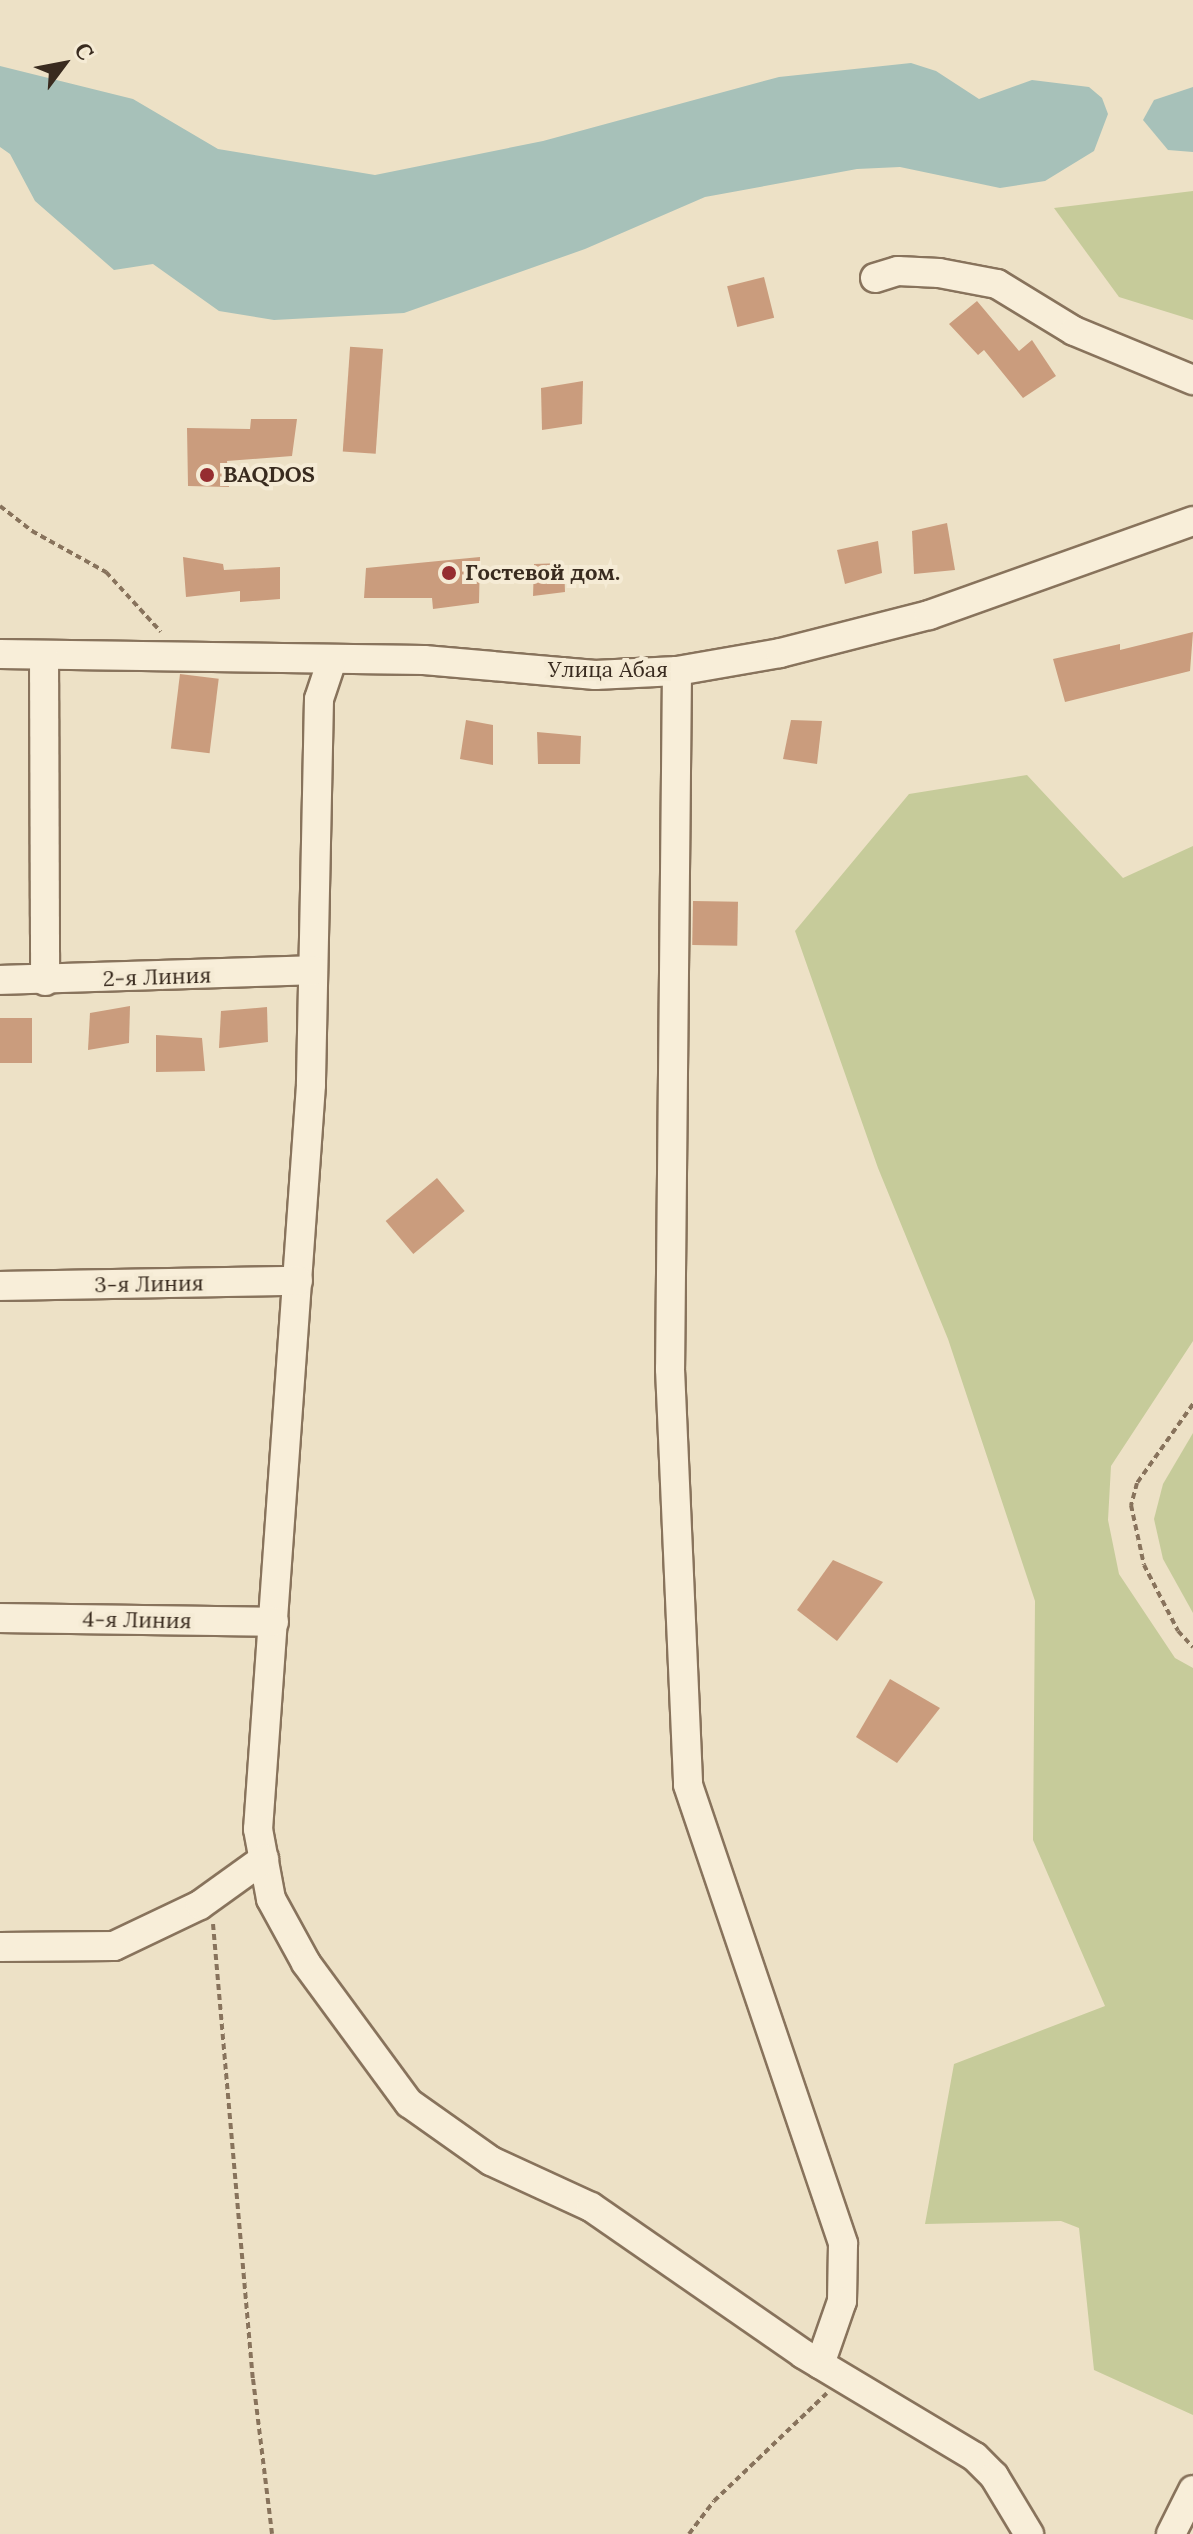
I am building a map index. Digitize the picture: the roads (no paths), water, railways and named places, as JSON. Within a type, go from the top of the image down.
[{"type":"street","points":[[875,278],[898,271],[939,273],[997,284],[1074,331],[1193,380]]},
{"type":"street","name":"Улица Абая","points":[[0,654],[424,660],[595,675],[677,671],[780,653],[929,615],[1193,521]]},
{"type":"street","points":[[44,655],[45,981]]},
{"type":"street","points":[[332,660],[319,699],[313,970],[298,1281],[258,1829],[271,1899],[306,1963],[409,2103],[491,2161],[591,2207],[832,2370],[975,2457],[994,2476],[1029,2534]]},
{"type":"street","points":[[677,671],[670,1369],[688,1785],[843,2244],[842,2301],[832,2370]]},
{"type":"street","name":"2-я Линия","points":[[0,980],[45,981],[313,970]]},
{"type":"street","name":"3-я Линия","points":[[0,1286],[298,1281]]},
{"type":"street","name":"4-я Линия","points":[[0,1618],[274,1622]]},
{"type":"street","points":[[0,1947],[114,1946],[200,1905],[264,1859]]},
{"type":"street","points":[[1171,2534],[1193,2490]]},
{"type":"water","points":[[911,63],[936,71],[979,99],[1032,80],[1089,87],[1102,98],[1108,114],[1094,151],[1045,181],[1000,188],[900,167],[857,169],[705,197],[585,249],[404,313],[274,320],[219,311],[153,264],[114,270],[35,201],[10,154],[0,147],[0,66],[133,99],[218,149],[375,175],[543,141],[779,77]]},
{"type":"water","points":[[1193,87],[1193,152],[1168,150],[1143,120],[1154,100]]},
{"type":"place","name":"BAQDOS","points":[[207,475]]},
{"type":"place","name":"Гостевой дом.","points":[[449,573]]}]
